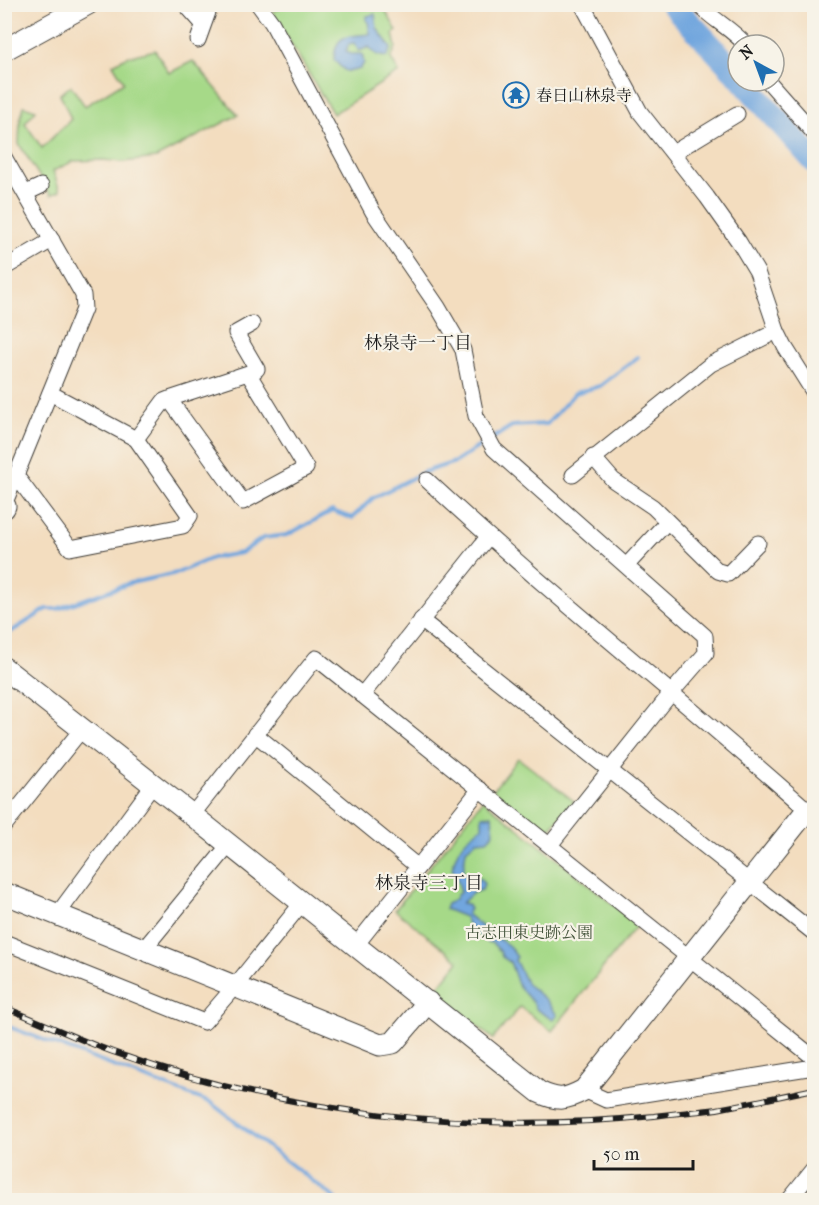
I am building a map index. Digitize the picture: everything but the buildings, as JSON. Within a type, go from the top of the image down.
[{"type":"street","points":[[4,50],[88,4]]},
{"type":"street","points":[[185,4],[203,24]]},
{"type":"street","points":[[198,40],[211,4]]},
{"type":"street","points":[[258,4],[272,23],[373,212],[438,307],[463,350],[476,416],[494,449],[705,636],[706,653],[550,845]]},
{"type":"street","points":[[582,4],[640,112],[707,197],[757,272],[777,331],[814,393]]},
{"type":"street","points":[[698,4],[710,17],[734,33]]},
{"type":"street","points":[[779,93],[814,133]]},
{"type":"street","points":[[673,153],[736,114]]},
{"type":"street","points":[[4,157],[83,295],[84,309],[5,506]]},
{"type":"street","points":[[26,193],[41,186]]},
{"type":"street","points":[[4,268],[52,240]]},
{"type":"street","points":[[250,375],[257,369],[236,333],[252,324]]},
{"type":"street","points":[[573,475],[711,364],[777,331]]},
{"type":"street","points":[[135,439],[164,401],[169,399],[248,373],[306,468],[243,502],[169,399]]},
{"type":"street","points":[[17,477],[70,548],[183,526],[190,516],[135,439],[50,393]]},
{"type":"street","points":[[593,457],[613,480],[653,507],[718,571],[728,574],[758,543]]},
{"type":"street","points":[[4,668],[539,1092],[555,1100],[572,1097],[584,1090],[750,882],[811,813],[488,537],[427,480]]},
{"type":"street","points":[[627,565],[668,522]]},
{"type":"street","points":[[362,695],[488,537]]},
{"type":"street","points":[[421,620],[814,933]]},
{"type":"street","points":[[192,815],[316,658],[814,1058]]},
{"type":"street","points":[[4,826],[82,729]]},
{"type":"street","points":[[255,734],[418,867]]},
{"type":"street","points":[[57,915],[153,785]]},
{"type":"street","points":[[356,945],[480,789]]},
{"type":"street","points":[[144,950],[229,845]]},
{"type":"street","points":[[4,893],[380,1045],[393,1043],[428,1002]]},
{"type":"street","points":[[4,942],[204,1022],[302,903]]},
{"type":"street","points":[[584,1090],[606,1100],[814,1067]]},
{"type":"street","points":[[789,1200],[814,1169]]},
{"type":"green space","points":[[286,5],[389,5],[384,8],[397,31],[393,34],[396,47],[391,59],[399,72],[333,114],[272,12]]},
{"type":"green space","points":[[155,50],[169,73],[193,61],[238,115],[156,158],[123,162],[74,161],[53,171],[60,191],[51,195],[19,144],[20,120],[24,106],[36,110],[25,123],[42,148],[71,119],[60,94],[71,86],[85,106],[124,82],[113,64],[126,57]]},
{"type":"green space","points":[[518,758],[574,801],[551,828],[544,830],[493,790]]},
{"type":"green space","name":"古志田東史跡公園","points":[[483,800],[638,924],[552,1031],[520,1007],[493,1039],[435,991],[459,961],[395,910]]},
{"type":"water","points":[[375,14],[377,28],[391,48],[387,57],[376,54],[369,47],[359,51],[354,43],[349,44],[346,51],[350,54],[362,54],[364,63],[360,69],[345,70],[334,60],[337,45],[340,40],[350,36],[370,34],[367,16]]},
{"type":"water","points":[[492,815],[494,833],[487,840],[477,841],[466,850],[463,872],[470,882],[474,883],[480,878],[484,884],[482,890],[474,892],[462,903],[467,904],[470,909],[467,914],[509,946],[517,957],[515,960],[527,984],[546,1000],[557,1015],[553,1020],[537,1010],[519,987],[510,962],[502,957],[500,951],[469,926],[465,917],[445,909],[447,904],[460,892],[458,880],[452,869],[459,849],[465,840],[482,827],[482,816]]},
{"type":"waterway","points":[[672,4],[726,62]]},
{"type":"waterway","points":[[754,93],[814,161]]},
{"type":"waterway","points":[[493,438],[512,426],[547,424],[575,393],[600,386],[638,357]]},
{"type":"waterway","points":[[4,636],[47,609],[57,609],[131,583],[177,573],[212,558],[241,553],[263,538],[287,535],[332,511],[352,518],[373,498],[424,472],[455,462],[486,442]]},
{"type":"waterway","points":[[4,1025],[211,1103],[336,1199]]},
{"type":"railway","points":[[4,1007],[99,1047],[178,1073],[244,1091],[312,1105],[380,1114],[517,1123],[586,1121],[717,1109],[814,1089]]},
{"type":"place","name":"春日山林泉寺","points":[[516,95]]},
{"type":"district","name":"林泉寺一丁目","points":[[418,343]]},
{"type":"district","name":"林泉寺三丁目","points":[[429,883]]}]
